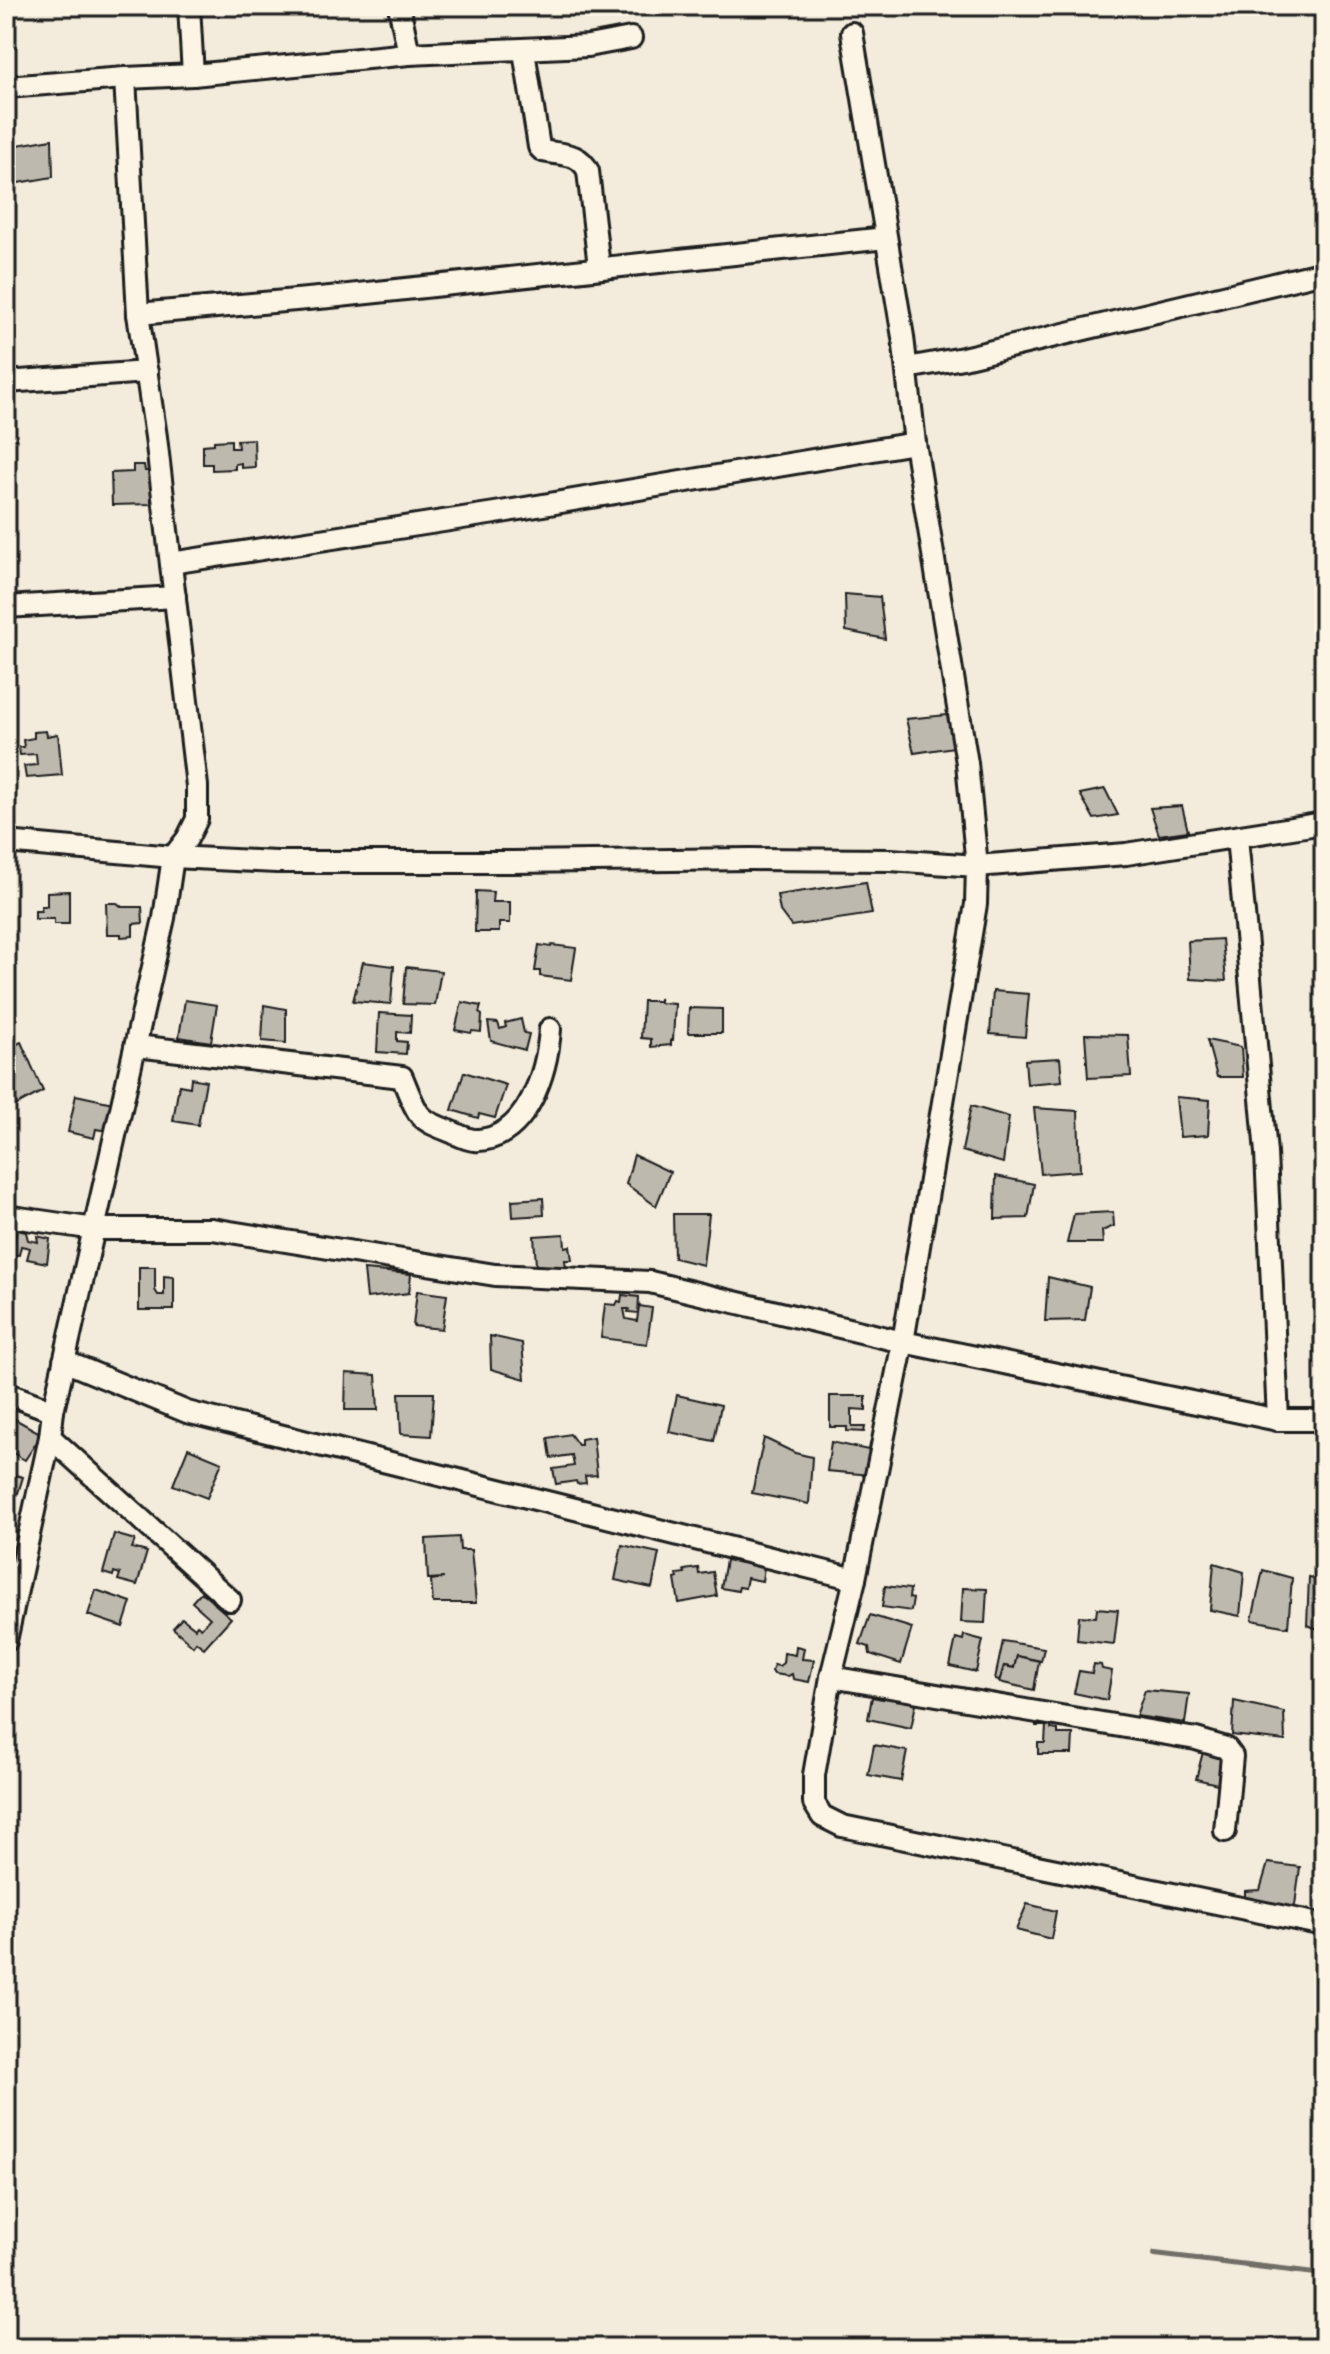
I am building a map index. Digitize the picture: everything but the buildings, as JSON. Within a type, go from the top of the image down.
[{"type":"street","points":[[189,6],[193,75]]},
{"type":"street","points":[[399,6],[409,54]]},
{"type":"street","points":[[852,33],[967,763],[977,866],[976,904],[903,1342],[855,1579],[831,1677],[814,1775],[814,1803],[822,1816],[842,1826],[1324,1925]]},
{"type":"street","points":[[6,87],[193,75],[409,54],[588,46],[631,38]]},
{"type":"street","points":[[524,51],[539,147],[543,151],[565,153],[577,158],[588,171],[599,267]]},
{"type":"street","points":[[6,1641],[53,1411],[164,918],[173,857],[197,819],[197,786],[175,597],[138,314],[125,78]]},
{"type":"street","points":[[138,314],[330,297],[886,238]]},
{"type":"street","points":[[907,368],[963,358],[1324,272]]},
{"type":"street","points":[[6,382],[147,372]]},
{"type":"street","points":[[171,563],[915,443]]},
{"type":"street","points":[[6,607],[175,597]]},
{"type":"street","points":[[6,842],[173,857],[277,862],[750,859],[890,860],[977,866],[1126,854],[1324,823]]},
{"type":"street","points":[[1237,837],[1266,1153],[1278,1420]]},
{"type":"street","points":[[136,1046],[402,1077],[420,1116],[475,1141],[498,1136],[524,1116],[537,1086],[550,1029]]},
{"type":"street","points":[[6,1216],[95,1229],[212,1229],[495,1275],[650,1282],[903,1342],[1278,1420],[1324,1420]]},
{"type":"street","points":[[64,1361],[187,1412],[855,1579]]},
{"type":"street","points":[[6,1393],[53,1411]]},
{"type":"street","points":[[50,1437],[230,1600]]},
{"type":"street","points":[[831,1677],[1196,1739],[1226,1748],[1232,1756],[1225,1831]]},
{"type":"waterway","points":[[1155,2254],[1324,2274]]}]
